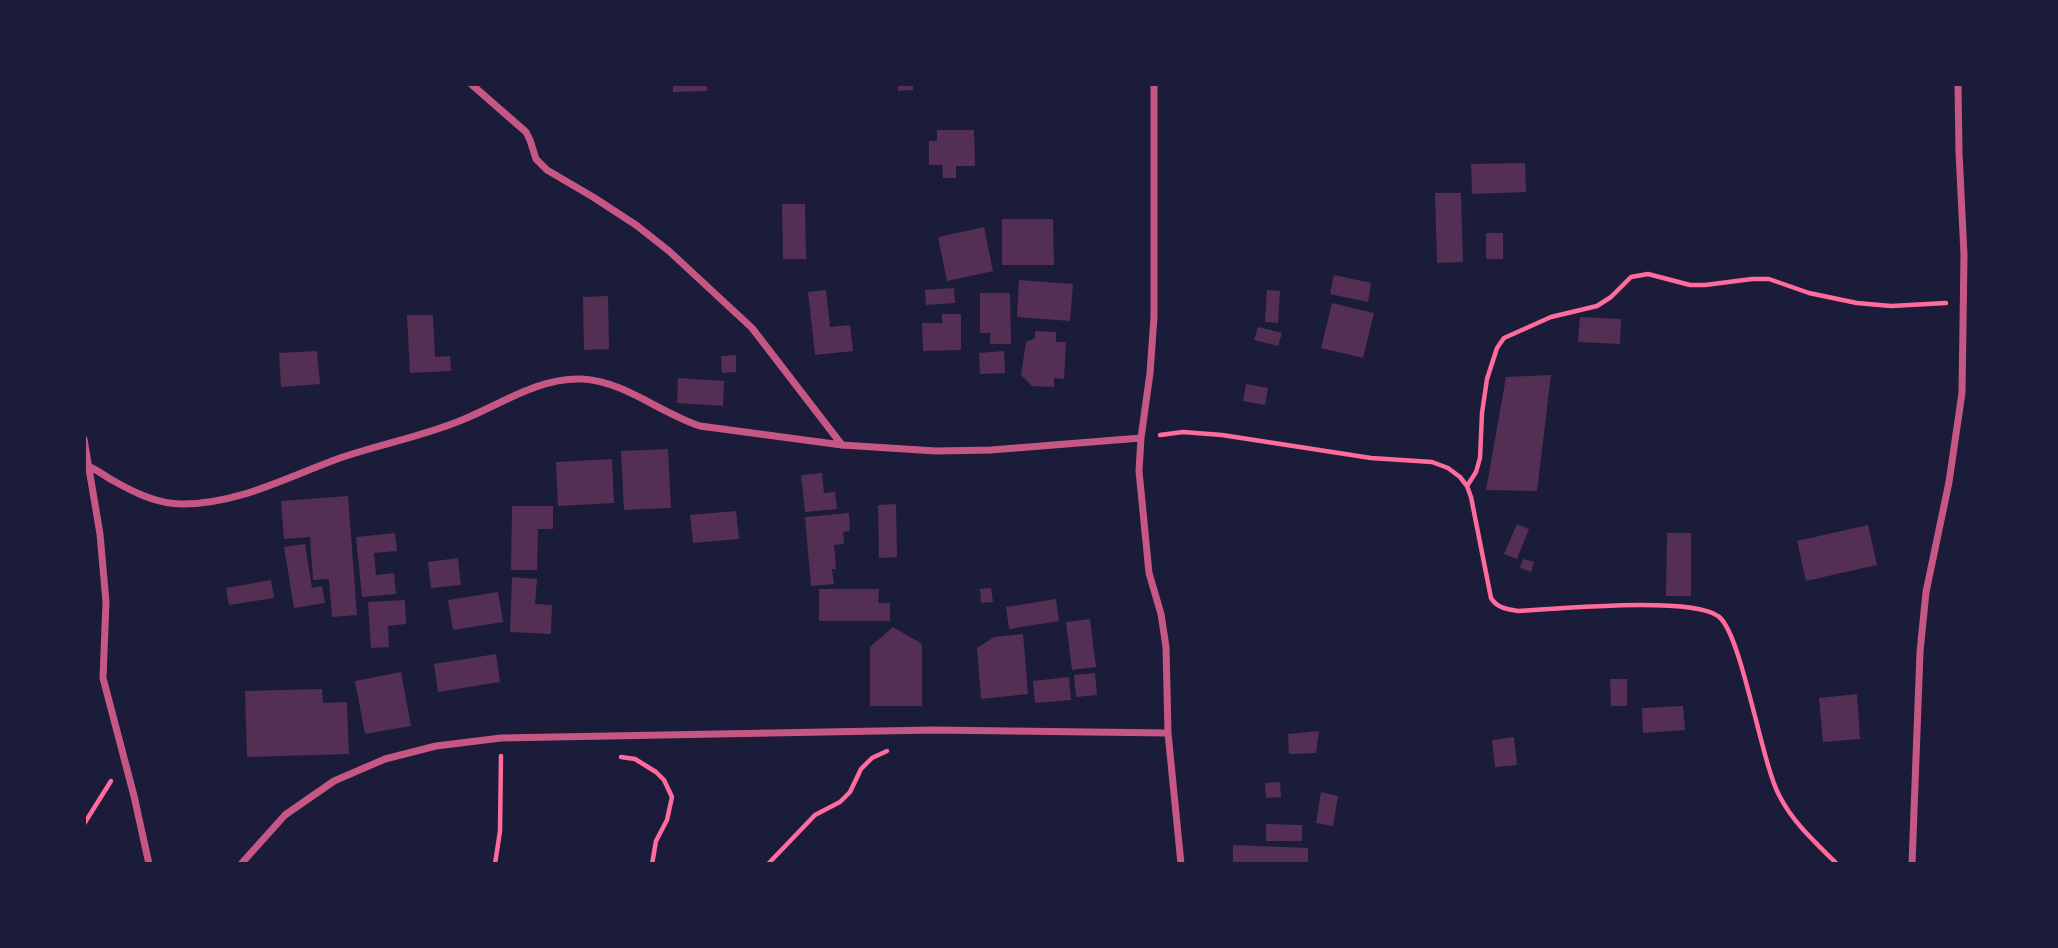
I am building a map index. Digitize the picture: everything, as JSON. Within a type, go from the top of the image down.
[{"type":"street","points":[[471,84],[526,132],[536,159],[547,170],[636,225],[669,251],[752,328],[842,445]]},
{"type":"street","points":[[1154,84],[1154,317],[1139,471],[1149,573],[1161,614],[1166,647],[1168,733],[1181,864]]},
{"type":"street","points":[[1912,864],[1924,604],[1949,482],[1962,393],[1964,255],[1958,84]]},
{"type":"street","points":[[87,466],[155,500],[182,504],[226,500],[341,458],[457,422],[543,385],[579,379],[616,387],[682,420],[700,426],[842,445],[936,451],[991,450],[1141,438]]},
{"type":"street","points":[[84,439],[100,534],[106,602],[103,678],[149,864]]},
{"type":"street","points":[[241,864],[285,815],[334,781],[385,759],[436,746],[501,738],[933,730],[1168,733]]},
{"type":"path","points":[[1467,486],[1476,472],[1480,458],[1487,379],[1497,348],[1504,338],[1551,317],[1597,306],[1611,298],[1630,277],[1648,274],[1690,285],[1769,279],[1808,293],[1891,306],[1964,302]]},
{"type":"path","points":[[1141,438],[1183,432],[1222,435],[1371,458],[1432,463],[1448,468],[1467,486],[1491,598],[1500,606],[1518,611],[1642,605],[1685,607],[1718,615],[1728,625],[1770,774],[1779,796],[1811,839],[1838,864]]},
{"type":"path","points":[[495,864],[500,831],[501,738]]},
{"type":"path","points":[[768,864],[815,815],[840,802],[850,792],[861,769],[872,758],[897,746]]},
{"type":"path","points":[[611,755],[635,759],[656,772],[672,797],[667,820],[656,841],[652,864]]},
{"type":"path","points":[[501,757],[513,756]]},
{"type":"path","points":[[84,824],[124,759]]},
{"type":"building","points":[[673,84],[707,84],[707,91],[673,92]]},
{"type":"building","points":[[898,84],[913,84],[913,90],[898,91]]},
{"type":"building","points":[[937,130],[974,130],[975,166],[956,166],[956,178],[943,178],[942,165],[929,165],[929,141],[937,141]]},
{"type":"building","points":[[1525,163],[1526,192],[1472,194],[1471,164]]},
{"type":"building","points":[[1435,193],[1461,193],[1463,262],[1437,263]]},
{"type":"building","points":[[782,204],[805,204],[806,259],[783,259]]},
{"type":"building","points":[[1002,219],[1053,219],[1054,265],[1002,265]]},
{"type":"building","points":[[984,227],[993,271],[947,281],[938,237]]},
{"type":"building","points":[[1486,233],[1503,233],[1503,259],[1486,259]]},
{"type":"building","points":[[1334,275],[1371,283],[1368,302],[1330,294]]},
{"type":"building","points":[[1019,280],[1073,284],[1070,321],[1017,317]]},
{"type":"building","points":[[954,288],[955,303],[926,305],[925,290]]},
{"type":"building","points":[[826,290],[830,327],[850,325],[853,351],[815,355],[808,292]]},
{"type":"building","points":[[1267,290],[1280,291],[1278,323],[1265,322]]},
{"type":"building","points":[[980,293],[1010,293],[1011,344],[990,344],[990,333],[980,333]]},
{"type":"building","points":[[608,296],[609,349],[584,350],[583,297]]},
{"type":"building","points":[[1332,303],[1374,313],[1363,358],[1321,348]]},
{"type":"building","points":[[942,314],[961,314],[961,350],[923,351],[922,323],[942,323]]},
{"type":"building","points":[[407,315],[433,315],[435,357],[450,356],[451,371],[410,373]]},
{"type":"building","points":[[1580,317],[1621,319],[1620,344],[1578,342]]},
{"type":"building","points":[[1258,327],[1282,333],[1278,346],[1254,340]]},
{"type":"building","points":[[1035,331],[1056,332],[1056,342],[1066,342],[1064,379],[1054,378],[1054,387],[1032,386],[1021,375],[1026,342],[1035,338]]},
{"type":"building","points":[[317,351],[320,384],[281,387],[279,353]]},
{"type":"building","points":[[1004,351],[1005,373],[980,374],[979,353]]},
{"type":"building","points":[[736,355],[736,372],[722,373],[721,356]]},
{"type":"building","points":[[1551,375],[1537,491],[1486,490],[1506,377]]},
{"type":"building","points":[[678,378],[724,381],[723,406],[677,403]]},
{"type":"building","points":[[1246,384],[1268,388],[1265,405],[1243,401]]},
{"type":"building","points":[[668,449],[671,508],[624,510],[621,451]]},
{"type":"building","points":[[612,459],[614,503],[558,506],[556,462]]},
{"type":"building","points":[[822,473],[824,493],[835,492],[837,509],[805,512],[801,475]]},
{"type":"building","points":[[348,496],[357,615],[332,617],[329,579],[313,580],[310,537],[284,539],[281,501]]},
{"type":"building","points":[[896,504],[897,557],[879,558],[878,505]]},
{"type":"building","points":[[512,506],[553,506],[553,529],[538,529],[537,570],[511,570]]},
{"type":"building","points":[[736,511],[739,539],[693,543],[690,515]]},
{"type":"building","points":[[849,513],[850,531],[843,532],[844,544],[834,545],[834,584],[811,586],[805,517]]},
{"type":"building","points":[[1517,524],[1529,529],[1517,559],[1504,554]]},
{"type":"building","points":[[1868,525],[1877,565],[1806,581],[1797,541]]},
{"type":"building","points":[[395,533],[397,551],[374,553],[376,575],[394,573],[396,594],[362,597],[356,537]]},
{"type":"building","points":[[1667,533],[1691,533],[1691,596],[1666,596]]},
{"type":"building","points":[[305,544],[312,588],[322,586],[325,603],[294,608],[284,547]]},
{"type":"building","points":[[458,558],[461,585],[431,588],[428,562]]},
{"type":"building","points":[[1523,559],[1534,562],[1531,572],[1520,568]]},
{"type":"building","points":[[512,577],[537,579],[535,604],[552,605],[551,634],[510,632]]},
{"type":"building","points":[[271,580],[274,598],[229,605],[226,588]]},
{"type":"building","points":[[991,588],[993,602],[981,603],[980,589]]},
{"type":"building","points":[[819,589],[879,589],[878,603],[890,603],[890,621],[819,621]]},
{"type":"building","points":[[498,592],[503,622],[453,630],[448,600]]},
{"type":"building","points":[[1056,599],[1059,621],[1009,629],[1006,607]]},
{"type":"building","points":[[405,600],[406,624],[388,626],[389,647],[371,648],[368,602]]},
{"type":"building","points":[[1090,619],[1096,667],[1072,670],[1066,622]]},
{"type":"building","points":[[893,627],[922,644],[922,706],[870,706],[870,647]]},
{"type":"building","points":[[1023,634],[1028,694],[981,699],[977,648],[994,637]]},
{"type":"building","points":[[496,654],[500,682],[438,692],[434,664]]},
{"type":"building","points":[[401,672],[411,726],[365,734],[355,681]]},
{"type":"building","points":[[1095,673],[1097,695],[1076,697],[1074,675]]},
{"type":"building","points":[[1069,677],[1071,700],[1035,703],[1033,681]]},
{"type":"building","points":[[1610,679],[1627,679],[1627,706],[1611,706]]},
{"type":"building","points":[[322,689],[323,703],[347,702],[349,754],[247,757],[245,691]]},
{"type":"building","points":[[1857,694],[1860,739],[1823,742],[1819,698]]},
{"type":"building","points":[[1683,706],[1685,730],[1643,733],[1642,708]]},
{"type":"building","points":[[1319,731],[1316,753],[1289,754],[1288,734]]},
{"type":"building","points":[[1514,737],[1517,765],[1495,767],[1492,740]]},
{"type":"building","points":[[1280,782],[1281,797],[1266,798],[1265,783]]},
{"type":"building","points":[[1321,792],[1338,796],[1333,826],[1316,823]]},
{"type":"building","points":[[1266,824],[1302,825],[1302,841],[1266,841]]},
{"type":"building","points":[[1233,845],[1308,848],[1308,864],[1233,864]]}]
